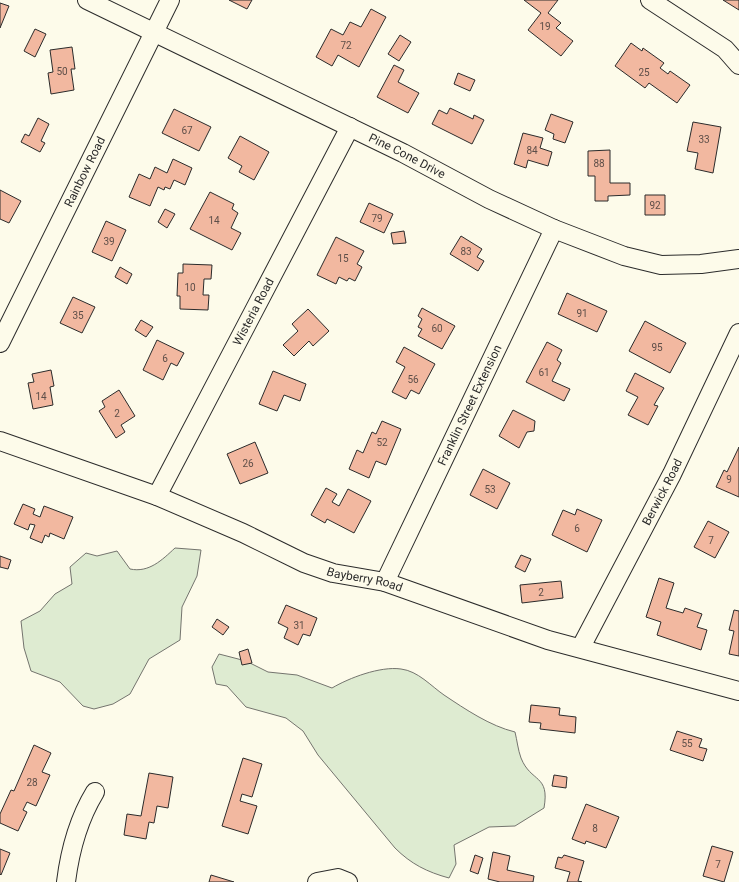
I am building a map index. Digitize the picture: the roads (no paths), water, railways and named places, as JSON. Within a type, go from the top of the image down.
[{"type":"street","name":"Pine Cone Drive","points":[[87,0],[350,127],[490,199],[554,229],[624,256],[661,265],[701,264],[739,259]]},
{"type":"street","name":"Rainbow Road","points":[[0,344],[152,32],[170,0]]},
{"type":"street","points":[[650,0],[725,50],[739,65]]},
{"type":"street","name":"Wisteria Road","points":[[157,496],[350,127]]},
{"type":"street","name":"Franklin Street Extension","points":[[385,582],[554,229]]},
{"type":"street","name":"Berwick Road","points":[[580,647],[672,474],[739,334]]},
{"type":"street","name":"Bayberry Road","points":[[0,441],[157,496],[312,565],[342,575],[385,582],[513,628],[682,678],[739,691]]},
{"type":"street","points":[[66,882],[74,839],[86,807],[95,792]]},
{"type":"street","points":[[317,882],[338,878],[348,882]]}]
